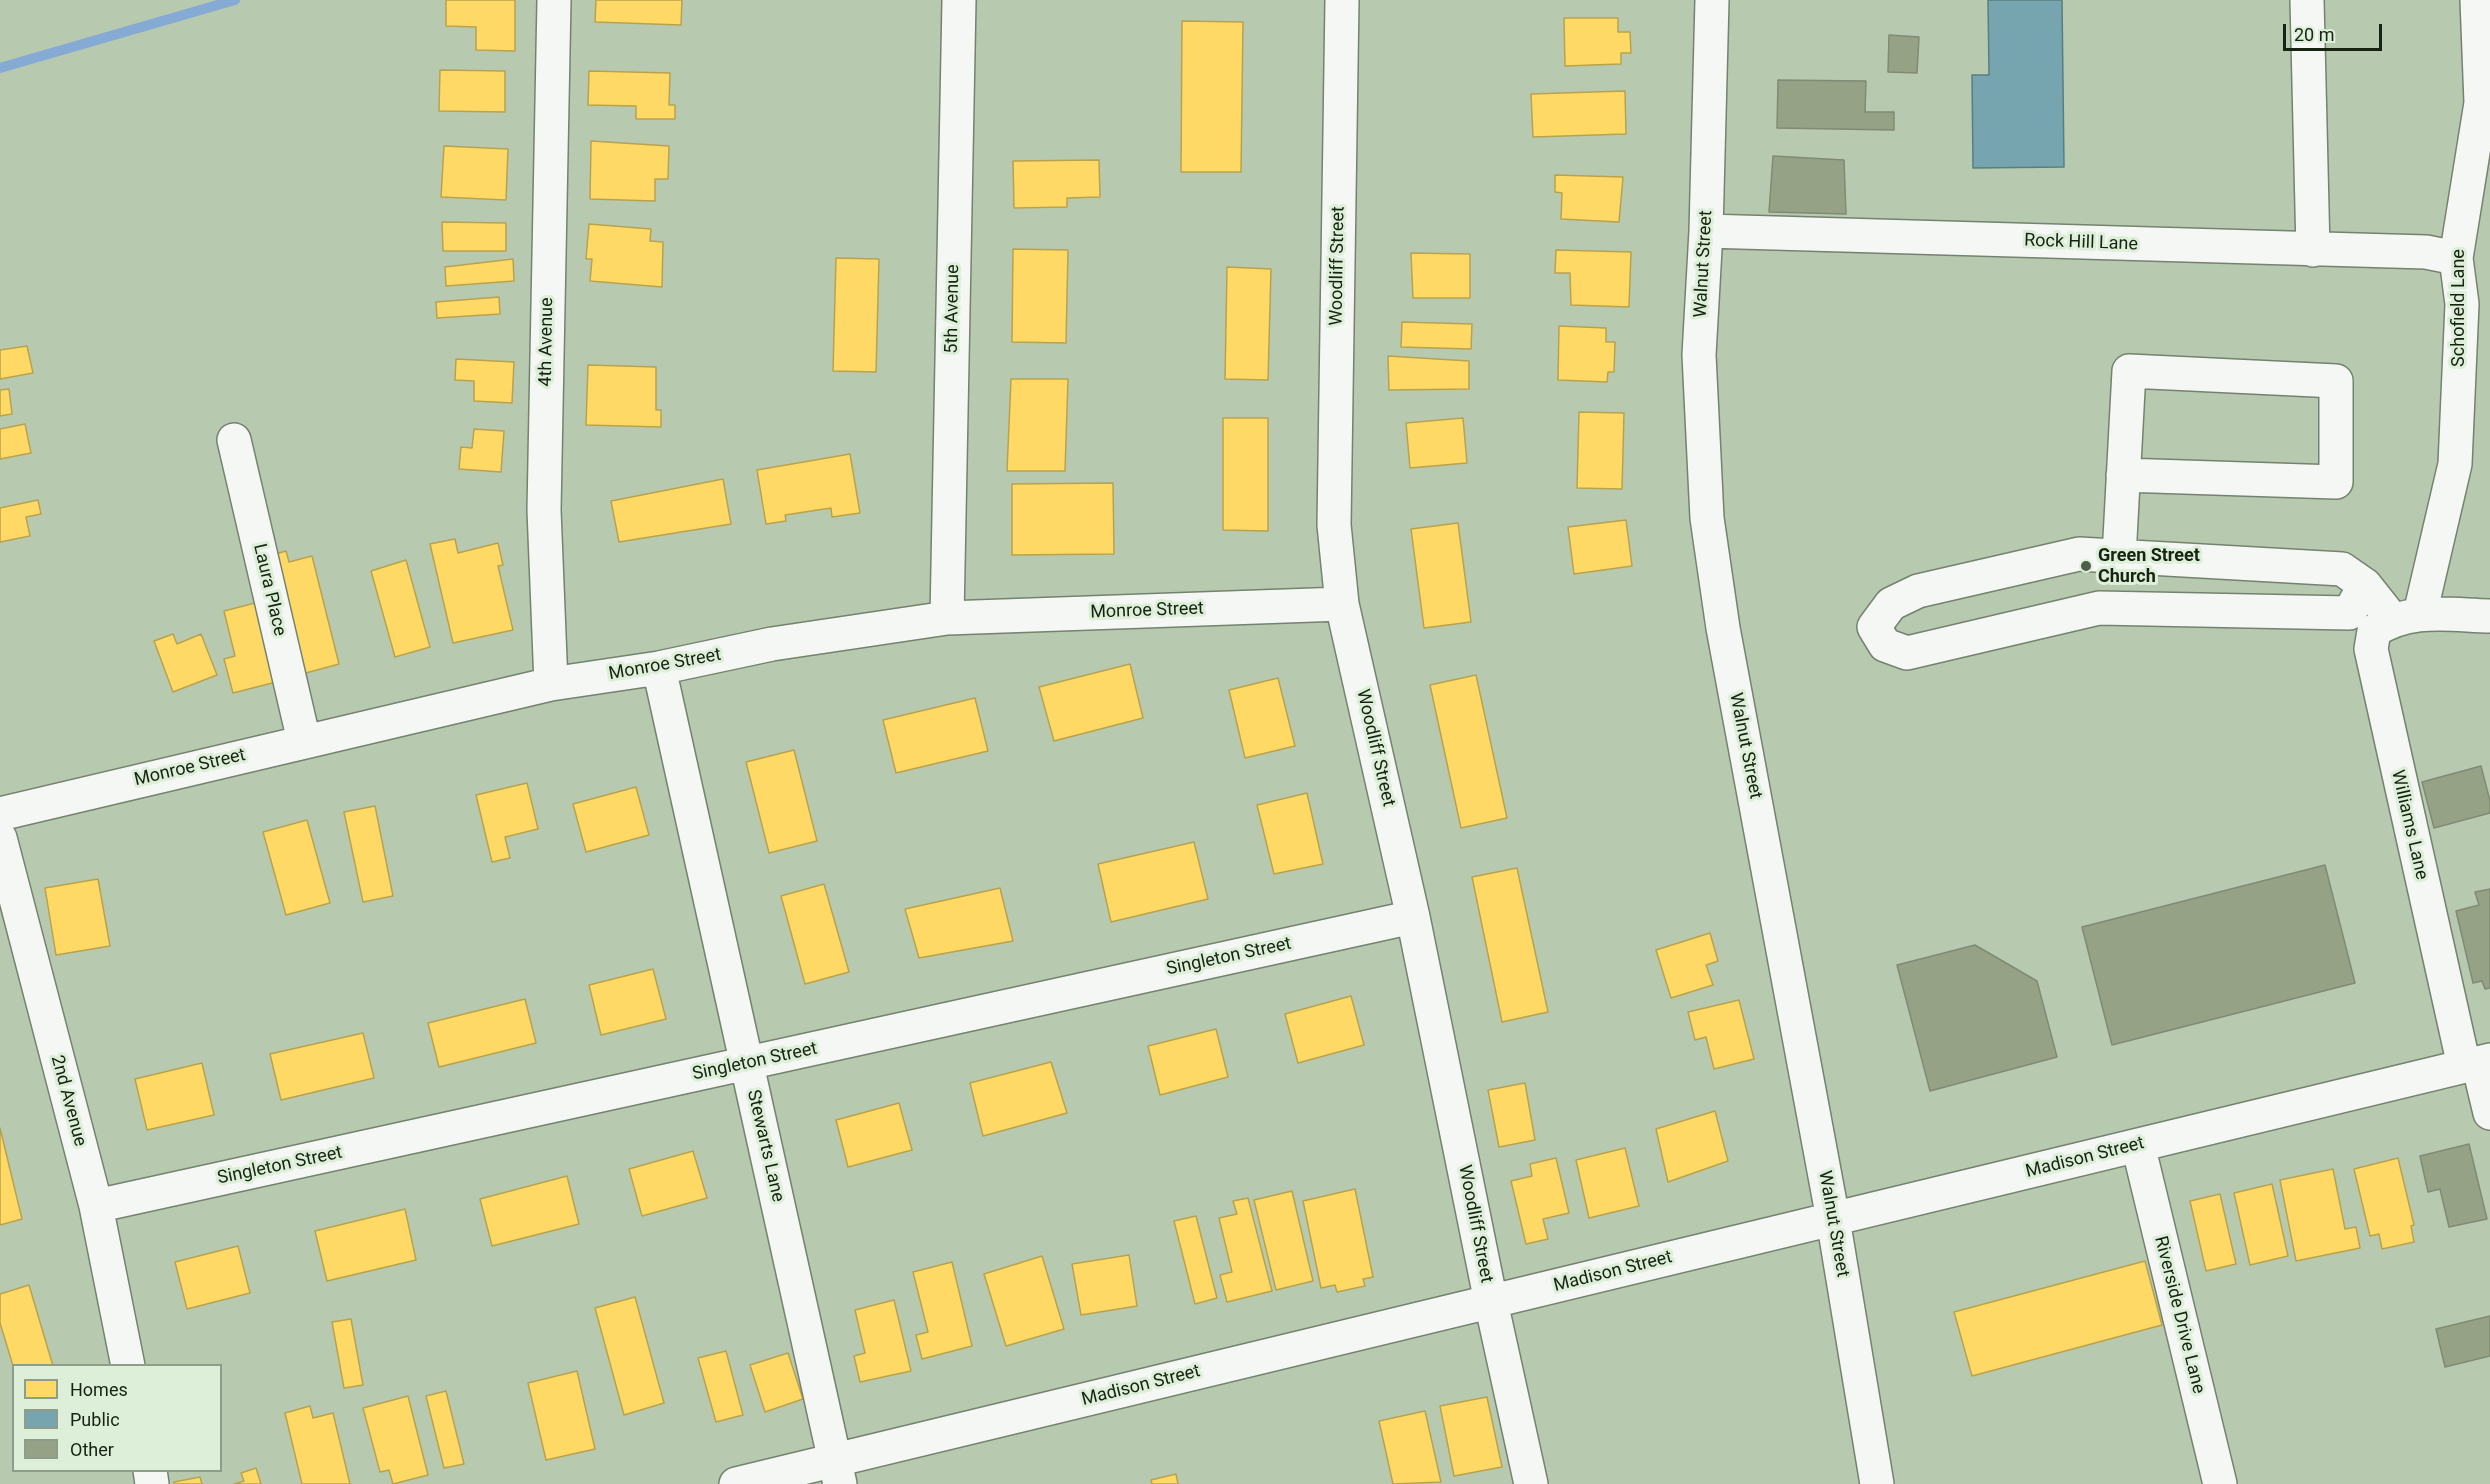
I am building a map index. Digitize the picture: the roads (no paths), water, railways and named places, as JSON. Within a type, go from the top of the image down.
[{"type":"street","name":"4th Avenue","points":[[551,684],[544,510],[554,0]]},
{"type":"street","name":"5th Avenue","points":[[947,618],[959,0]]},
{"type":"street","name":"Woodliff Street","points":[[1342,0],[1335,525],[1342,604],[1413,917],[1491,1302],[1531,1484]]},
{"type":"street","name":"Walnut Street","points":[[1712,0],[1706,231],[1699,356],[1707,518],[1723,628],[1833,1219],[1877,1484]]},
{"type":"street","points":[[2307,0],[2313,250]]},
{"type":"street","name":"Schofield Lane","points":[[2406,616],[2455,464],[2462,303],[2456,258],[2481,103],[2477,0]]},
{"type":"street","name":"Rock Hill Lane","points":[[1706,231],[2426,252],[2456,258]]},
{"type":"street","points":[[2119,557],[2123,475],[2129,371],[2336,381],[2336,482],[2123,475]]},
{"type":"street","name":"Laura Place","points":[[234,440],[304,741]]},
{"type":"street","points":[[2365,585],[2349,613],[2099,608],[1907,652],[1885,645],[1874,627],[1891,604],[1918,591],[2079,554],[2342,569],[2365,585],[2406,616],[2490,616]]},
{"type":"street","name":"Monroe Street","points":[[0,814],[551,684],[658,668],[772,644],[947,618],[1342,604]]},
{"type":"street","name":"Williams Lane","points":[[2406,616],[2374,631],[2371,650],[2490,1113]]},
{"type":"street","name":"Stewarts Lane","points":[[658,668],[837,1472]]},
{"type":"street","name":"2nd Avenue","points":[[0,838],[96,1206],[128,1364]]},
{"type":"street","name":"Singleton Street","points":[[96,1206],[1413,917]]},
{"type":"street","name":"Madison Street","points":[[736,1484],[837,1472],[1491,1302],[2478,1063]]},
{"type":"street","name":"Riverside Drive Lane","points":[[2138,1145],[2220,1484]]},
{"type":"waterway","points":[[0,68],[235,0]]},
{"type":"place","name":"Green Street Church","points":[[2086,566]]}]
